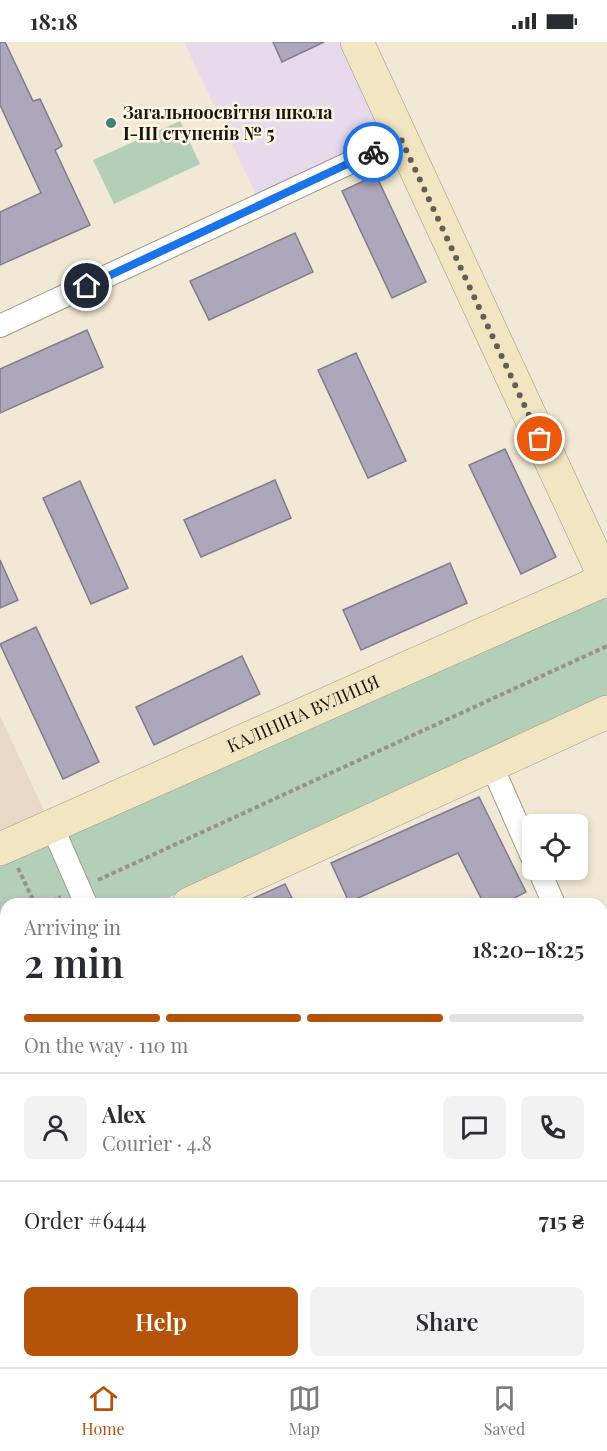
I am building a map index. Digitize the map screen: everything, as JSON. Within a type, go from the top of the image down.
[{"type":"main road","points":[[357,42],[607,580]]},
{"type":"main road","name":"КАЛІНІНА ВУЛИЦЯ","points":[[4,847],[607,580]]},
{"type":"main road","points":[[202,898],[607,711]]},
{"type":"street","points":[[0,326],[401,139]]},
{"type":"street","points":[[491,764],[522,834]]},
{"type":"street","points":[[52,826],[83,897]]},
{"type":"street","points":[[543,880],[551,898]]},
{"type":"path","points":[[83,897],[607,646]]},
{"type":"path","points":[[4,847],[32,898]]},
{"type":"shaded area","points":[[184,42],[357,42],[401,139],[261,205]]},
{"type":"shaded area","points":[[0,716],[46,815],[0,836]]},
{"type":"green space","points":[[180,121],[200,164],[114,204],[93,160]]},
{"type":"green space","points":[[607,590],[607,696],[168,898],[0,898],[0,866]]},
{"type":"building","points":[[0,42],[5,42],[33,101],[40,99],[62,146],[55,150],[90,225],[0,265],[0,212],[41,193],[0,105]]},
{"type":"building","points":[[273,42],[324,42],[282,62]]},
{"type":"building","points":[[376,175],[426,282],[392,298],[342,191]]},
{"type":"building","points":[[295,233],[313,272],[209,320],[190,281]]},
{"type":"building","points":[[87,330],[103,367],[0,413],[0,369]]},
{"type":"building","points":[[356,353],[406,461],[368,478],[318,370]]},
{"type":"building","points":[[505,449],[556,557],[521,574],[469,465]]},
{"type":"building","points":[[275,480],[291,518],[201,557],[184,520]]},
{"type":"building","points":[[80,481],[128,588],[91,604],[43,498]]},
{"type":"building","points":[[0,560],[18,600],[0,608]]},
{"type":"building","points":[[450,563],[467,603],[361,650],[343,610]]},
{"type":"building","points":[[36,627],[99,762],[63,779],[0,644]]},
{"type":"building","points":[[242,656],[260,694],[154,745],[136,707]]},
{"type":"building","points":[[479,797],[526,892],[514,898],[481,898],[458,853],[358,898],[347,898],[331,863]]},
{"type":"building","points":[[285,884],[292,898],[254,898]]},
{"type":"way so far","points":[[373,152],[401,139],[540,439]]},
{"type":"place","name":"Загальноосвітня школа І-ІІІ ступенів № 5","points":[[111,123]]},
{"type":"route","points":[[87,286],[373,152]]}]
